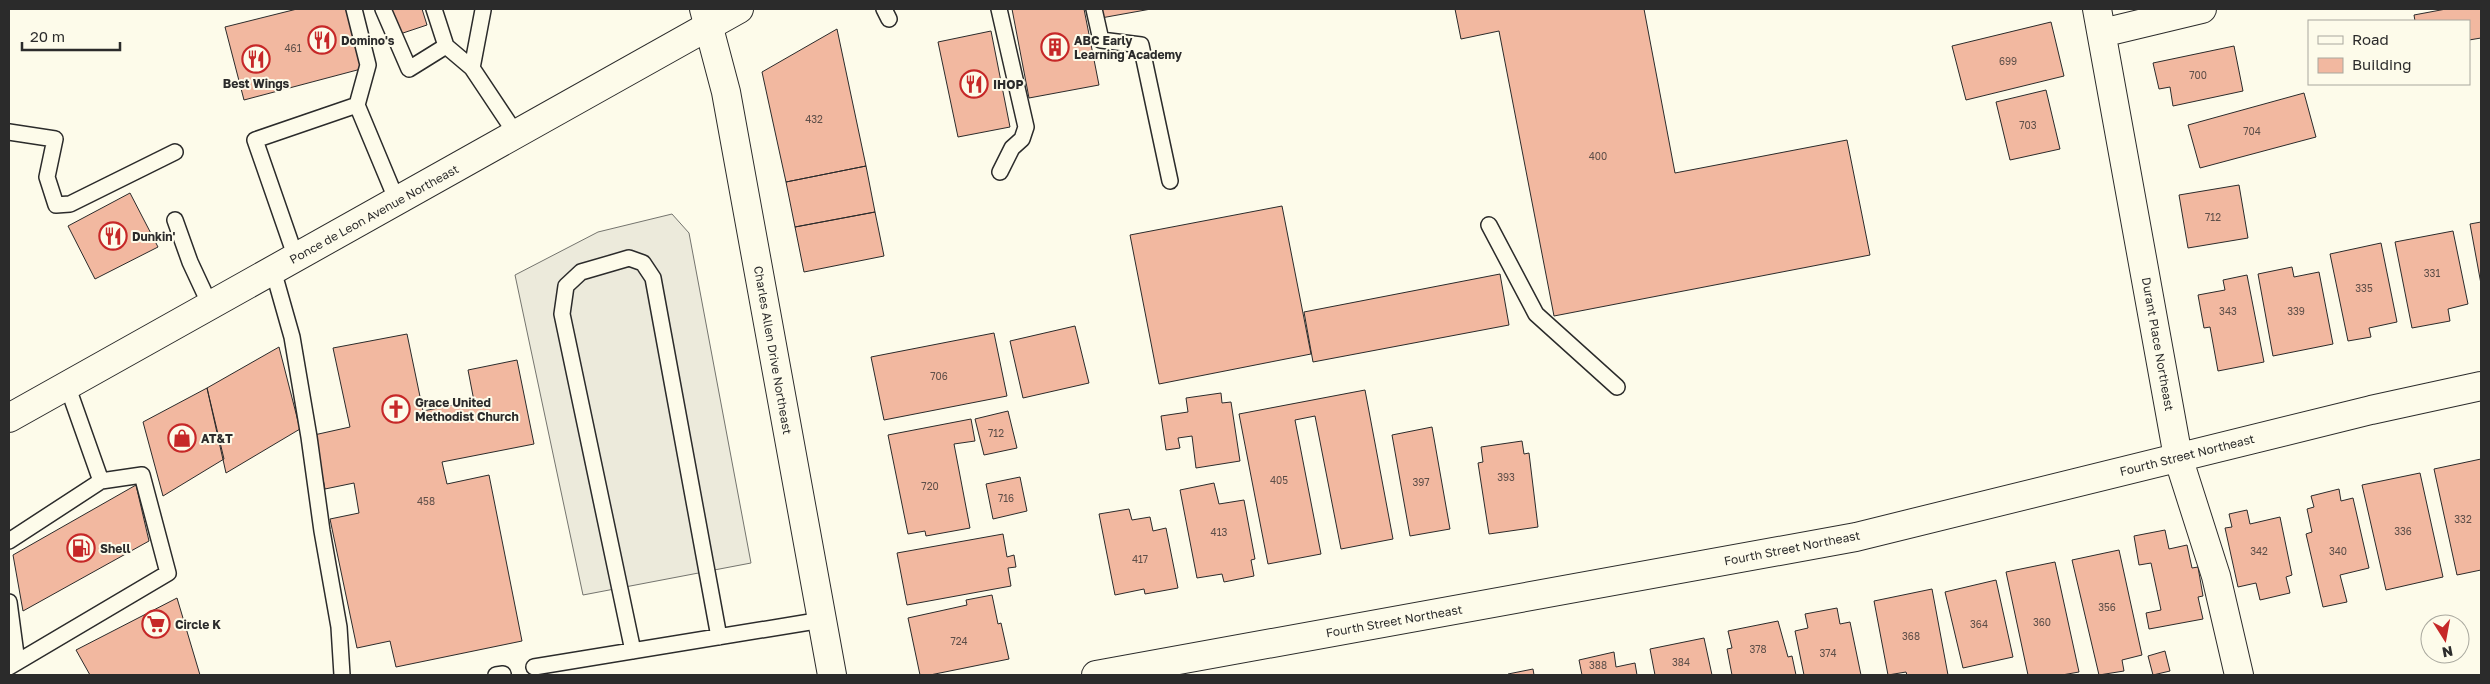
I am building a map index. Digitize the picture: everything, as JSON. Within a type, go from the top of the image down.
[{"type":"main road","name":"Ponce de Leon Avenue Northeast","points":[[9,418],[516,134],[707,17],[739,9]]},
{"type":"main road","points":[[2099,21],[2202,9]]},
{"type":"main road","name":"Charles Allen Drive Northeast","points":[[707,17],[726,92],[832,675]]},
{"type":"main road","name":"Durant Place Northeast","points":[[2099,21],[2178,457],[2216,576],[2239,675]]},
{"type":"main road","name":"Fourth Street Northeast","points":[[1096,675],[1856,536],[2371,410],[2481,386]]},
{"type":"lane","points":[[354,9],[368,65],[357,105],[397,202]]},
{"type":"lane","points":[[383,9],[409,69],[446,46]]},
{"type":"lane","points":[[434,9],[446,46],[472,68],[516,134]]},
{"type":"lane","points":[[999,9],[1026,127],[1022,139],[1012,148],[1000,172]]},
{"type":"lane","points":[[1094,9],[1101,40],[1141,45],[1170,181]]},
{"type":"lane","points":[[472,68],[483,10]]},
{"type":"lane","points":[[342,675],[339,627],[292,337],[284,264],[255,140],[357,105]]},
{"type":"lane","points":[[9,132],[55,139],[47,177],[56,204],[70,204],[174,152]]},
{"type":"lane","points":[[175,220],[190,262],[210,305]]},
{"type":"lane","points":[[1489,225],[1536,314],[1617,387]]},
{"type":"lane","points":[[633,651],[562,314],[566,286],[581,272],[629,258],[644,263],[653,278],[719,637]]},
{"type":"lane","points":[[68,385],[101,481]]},
{"type":"lane","points":[[9,541],[101,481],[142,475],[168,573],[13,664],[9,602]]},
{"type":"lane","points":[[534,667],[822,620]]},
{"type":"shaded area","points":[[672,214],[689,233],[751,563],[583,595],[515,275],[598,232]]},
{"type":"building","points":[[297,9],[346,9],[361,69],[244,100],[225,27]]},
{"type":"building","points":[[388,9],[422,9],[427,25],[397,35]]},
{"type":"building","name":"ABC Early Learning Academy","points":[[1012,9],[1084,9],[1099,85],[1029,98]]},
{"type":"building","points":[[1099,9],[1151,9],[1101,18]]},
{"type":"building","points":[[1455,9],[1644,9],[1675,173],[1847,140],[1870,255],[1554,316],[1499,31],[1461,39]]},
{"type":"building","points":[[2446,9],[2481,9],[2481,38],[2470,40],[2470,20],[2415,20],[2414,15]]},
{"type":"building","points":[[2051,22],[2064,76],[1966,100],[1952,46]]},
{"type":"building","points":[[837,29],[866,166],[786,182],[762,72]]},
{"type":"building","name":"IHOP","points":[[991,31],[1010,127],[958,137],[938,42]]},
{"type":"building","points":[[2234,46],[2243,91],[2173,106],[2170,87],[2159,89],[2153,63]]},
{"type":"building","points":[[2046,90],[2060,149],[2010,160],[1996,102]]},
{"type":"building","points":[[2304,93],[2316,137],[2200,168],[2188,125]]},
{"type":"building","points":[[866,166],[875,212],[795,227],[786,182]]},
{"type":"building","points":[[2239,185],[2248,238],[2188,248],[2179,195]]},
{"type":"building","name":"Dunkin'","points":[[130,193],[158,247],[95,279],[68,226]]},
{"type":"building","points":[[1282,206],[1311,354],[1159,384],[1130,235]]},
{"type":"building","points":[[875,212],[884,256],[804,272],[795,227]]},
{"type":"building","points":[[2481,222],[2481,284],[2470,224]]},
{"type":"building","points":[[2453,231],[2468,304],[2448,309],[2450,321],[2412,328],[2395,242]]},
{"type":"building","points":[[2381,243],[2397,322],[2369,328],[2371,337],[2348,341],[2330,254]]},
{"type":"building","points":[[2292,267],[2294,277],[2319,272],[2333,344],[2273,356],[2258,274]]},
{"type":"building","points":[[1500,274],[1509,325],[1313,362],[1304,312]]},
{"type":"building","points":[[2247,275],[2264,362],[2218,371],[2210,327],[2204,328],[2198,295],[2225,290],[2223,280]]},
{"type":"building","points":[[1075,326],[1089,383],[1023,398],[1010,341]]},
{"type":"building","points":[[994,333],[1007,396],[884,420],[871,357]]},
{"type":"building","points":[[407,334],[423,411],[474,401],[468,370],[517,360],[534,444],[442,462],[447,484],[489,475],[522,641],[396,667],[390,641],[357,648],[330,519],[359,513],[354,483],[325,489],[314,435],[350,427],[333,348]]},
{"type":"building","points":[[279,347],[300,429],[226,473],[207,388]]},
{"type":"building","points":[[207,388],[224,459],[163,496],[143,422]]},
{"type":"building","points":[[1365,390],[1393,539],[1341,549],[1315,416],[1295,420],[1321,554],[1268,564],[1239,414]]},
{"type":"building","points":[[1221,393],[1222,403],[1231,402],[1240,461],[1196,468],[1192,436],[1178,438],[1180,448],[1166,450],[1161,416],[1188,412],[1186,398]]},
{"type":"building","points":[[1008,411],[1017,448],[984,455],[975,419]]},
{"type":"building","points":[[971,419],[975,441],[954,444],[970,528],[926,536],[925,531],[908,534],[888,435]]},
{"type":"building","points":[[1432,427],[1450,529],[1410,536],[1392,435]]},
{"type":"building","points":[[1522,441],[1524,454],[1529,453],[1538,527],[1489,534],[1478,463],[1483,462],[1481,447]]},
{"type":"building","points":[[2481,459],[2481,570],[2457,575],[2434,469]]},
{"type":"building","points":[[2420,473],[2443,577],[2386,590],[2362,485]]},
{"type":"building","points":[[1020,477],[1027,511],[993,519],[986,484]]},
{"type":"building","points":[[1214,483],[1219,504],[1244,500],[1255,559],[1251,560],[1254,576],[1224,582],[1222,574],[1197,578],[1180,490]]},
{"type":"building","name":"Shell","points":[[136,485],[149,541],[23,611],[13,555]]},
{"type":"building","points":[[2339,489],[2341,501],[2353,498],[2369,568],[2340,575],[2347,602],[2323,607],[2306,534],[2312,532],[2307,509],[2314,507],[2311,496]]},
{"type":"building","points":[[1129,509],[1132,520],[1150,517],[1153,531],[1166,528],[1178,588],[1145,594],[1144,589],[1115,595],[1099,514]]},
{"type":"building","points":[[2247,510],[2250,524],[2280,517],[2292,575],[2286,577],[2290,593],[2260,600],[2256,583],[2238,587],[2225,528],[2232,527],[2229,514]]},
{"type":"building","points":[[2165,530],[2169,549],[2187,545],[2192,568],[2198,567],[2203,596],[2198,597],[2203,619],[2149,629],[2146,613],[2161,610],[2151,563],[2139,565],[2134,536]]},
{"type":"building","points":[[1003,534],[1007,557],[1014,555],[1016,567],[1008,568],[1011,586],[907,605],[897,553]]},
{"type":"building","points":[[2119,550],[2142,655],[2122,660],[2124,671],[2099,675],[2072,560]]},
{"type":"building","points":[[2055,562],[2079,672],[2062,675],[2028,675],[2006,572]]},
{"type":"building","points":[[1996,580],[2013,657],[1963,668],[1945,592]]},
{"type":"building","points":[[1932,589],[1948,675],[1907,675],[1906,672],[1888,675],[1874,601]]},
{"type":"building","points":[[992,595],[998,624],[1001,623],[1009,659],[930,675],[920,675],[908,618],[967,605],[966,600]]},
{"type":"building","name":"Circle K","points":[[177,598],[200,675],[90,675],[76,650]]},
{"type":"building","points":[[1837,608],[1840,624],[1850,622],[1861,675],[1804,675],[1795,631],[1808,628],[1805,614]]},
{"type":"building","points":[[1778,621],[1788,657],[1792,656],[1796,675],[1732,675],[1727,649],[1732,648],[1728,631]]},
{"type":"building","points":[[1704,638],[1712,675],[1655,675],[1650,649]]},
{"type":"building","points":[[2165,651],[2170,671],[2153,675],[2148,656]]},
{"type":"building","points":[[1614,652],[1616,667],[1635,663],[1637,675],[1582,675],[1579,660]]},
{"type":"building","points":[[1533,669],[1534,675],[1508,675],[1508,674]]},
{"type":"place","name":"Domino's","points":[[322,40]]},
{"type":"place","name":"ABC Early Learning Academy","points":[[1055,47]]},
{"type":"place","name":"Best Wings","points":[[256,59]]},
{"type":"place","name":"IHOP","points":[[974,84]]},
{"type":"place","name":"Dunkin'","points":[[113,236]]},
{"type":"place","name":"Grace United Methodist Church","points":[[396,409]]},
{"type":"place","name":"AT&T","points":[[182,438]]},
{"type":"place","name":"Shell","points":[[81,548]]},
{"type":"place","name":"Circle K","points":[[156,624]]}]
